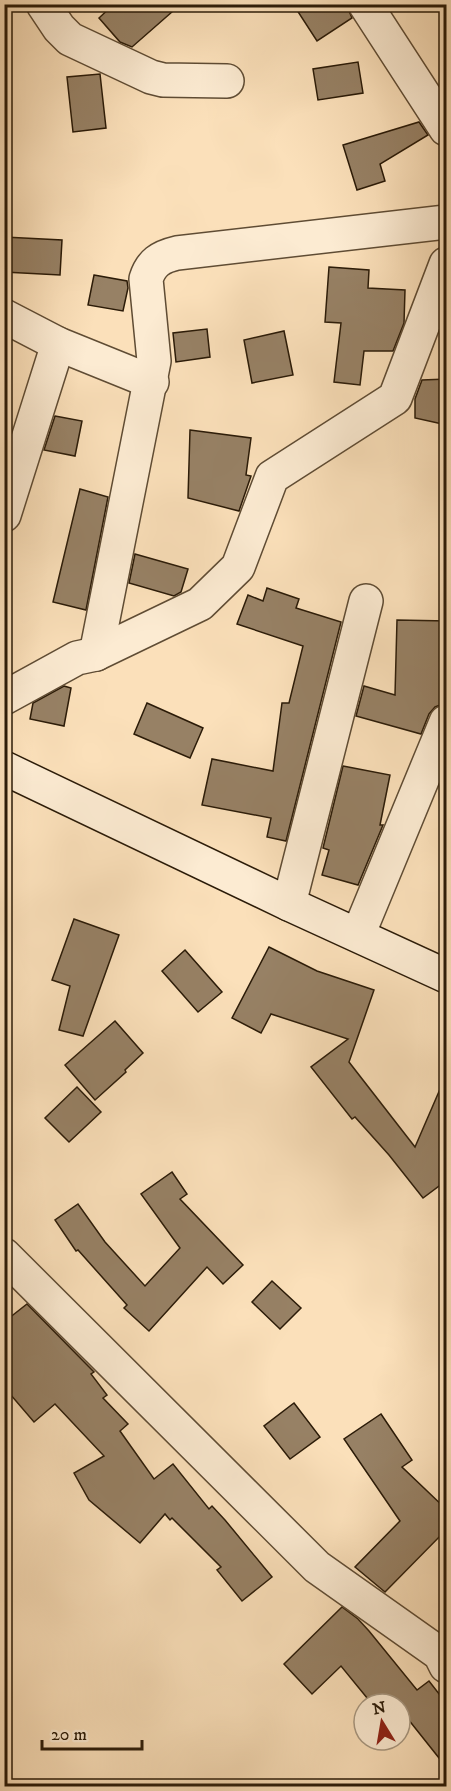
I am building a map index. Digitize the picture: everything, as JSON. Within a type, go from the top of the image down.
[{"type":"street","points":[[43,4],[59,28],[70,39],[151,77],[163,80],[227,81]]},
{"type":"street","points":[[365,4],[447,129]]},
{"type":"street","points":[[96,654],[152,382],[154,361],[146,279],[149,269],[156,261],[167,255],[447,222]]},
{"type":"street","points":[[4,698],[77,658],[96,654],[200,604],[238,567],[272,477],[395,398],[447,264]]},
{"type":"street","points":[[4,316],[57,344],[152,382]]},
{"type":"street","points":[[4,516],[15,451],[57,344]]},
{"type":"street","points":[[289,904],[366,601]]},
{"type":"street","points":[[358,935],[447,722]]},
{"type":"street","points":[[4,768],[289,904],[447,976]]},
{"type":"street","points":[[4,1256],[317,1567],[440,1654],[447,1666]]},
{"type":"building","points":[[114,4],[181,4],[132,47],[120,42],[99,18]]},
{"type":"building","points":[[293,4],[346,4],[352,18],[317,41]]},
{"type":"building","points":[[358,62],[363,93],[318,100],[313,69]]},
{"type":"building","points":[[100,74],[106,128],[73,132],[67,77]]},
{"type":"building","points":[[419,122],[428,135],[380,164],[385,181],[357,190],[343,145]]},
{"type":"building","points":[[4,237],[62,240],[60,275],[4,272]]},
{"type":"building","points":[[329,267],[369,270],[368,288],[405,290],[404,323],[393,351],[364,351],[360,385],[334,382],[341,323],[325,322]]},
{"type":"building","points":[[94,275],[127,281],[128,288],[123,311],[88,305]]},
{"type":"building","points":[[207,329],[210,357],[176,362],[173,333]]},
{"type":"building","points":[[284,331],[293,375],[252,383],[244,340]]},
{"type":"building","points":[[447,379],[447,425],[415,418],[415,399],[422,380]]},
{"type":"building","points":[[55,416],[82,421],[75,456],[44,450]]},
{"type":"building","points":[[190,430],[251,438],[246,475],[251,476],[239,511],[188,498]]},
{"type":"building","points":[[80,489],[108,497],[86,610],[53,602]]},
{"type":"building","points":[[135,554],[188,569],[181,592],[174,596],[129,583]]},
{"type":"building","points":[[267,588],[299,599],[296,608],[341,622],[286,841],[267,837],[271,818],[202,805],[212,759],[273,771],[282,703],[289,703],[303,646],[237,624],[248,595],[263,601]]},
{"type":"building","points":[[397,620],[447,621],[447,689],[443,704],[435,707],[429,714],[421,734],[356,716],[364,686],[395,695]]},
{"type":"building","points":[[64,686],[71,688],[64,726],[30,719],[33,703]]},
{"type":"building","points":[[147,703],[203,728],[190,758],[134,734]]},
{"type":"building","points":[[343,766],[390,775],[380,825],[383,825],[358,885],[322,875],[329,850],[323,848]]},
{"type":"building","points":[[74,919],[119,935],[83,1036],[59,1030],[70,986],[52,980]]},
{"type":"building","points":[[269,947],[317,971],[374,990],[349,1062],[415,1147],[447,1073],[447,1180],[423,1198],[355,1117],[352,1119],[311,1067],[348,1039],[271,1014],[261,1033],[232,1018]]},
{"type":"building","points":[[185,950],[222,992],[198,1012],[162,971]]},
{"type":"building","points":[[115,1021],[143,1053],[95,1100],[65,1065]]},
{"type":"building","points":[[77,1087],[101,1112],[69,1142],[45,1118]]},
{"type":"building","points":[[172,1172],[187,1194],[180,1199],[243,1265],[223,1284],[207,1267],[149,1331],[124,1308],[127,1305],[78,1250],[76,1251],[55,1220],[78,1204],[105,1242],[145,1286],[180,1248],[141,1194]]},
{"type":"building","points":[[272,1281],[301,1308],[280,1329],[252,1302]]},
{"type":"building","points":[[27,1304],[94,1372],[91,1374],[107,1395],[103,1398],[128,1424],[120,1431],[154,1479],[173,1464],[209,1509],[212,1506],[225,1520],[272,1577],[242,1601],[217,1570],[221,1567],[172,1518],[170,1520],[165,1514],[140,1543],[89,1500],[74,1473],[104,1456],[55,1404],[34,1422],[4,1387],[4,1322]]},
{"type":"building","points":[[294,1403],[320,1437],[290,1459],[264,1426]]},
{"type":"building","points":[[381,1414],[412,1460],[402,1467],[447,1510],[447,1529],[385,1592],[355,1567],[400,1521],[344,1439]]},
{"type":"building","points":[[342,1607],[369,1631],[417,1690],[429,1681],[447,1704],[447,1768],[412,1724],[412,1692],[362,1692],[341,1666],[312,1694],[284,1664]]}]
